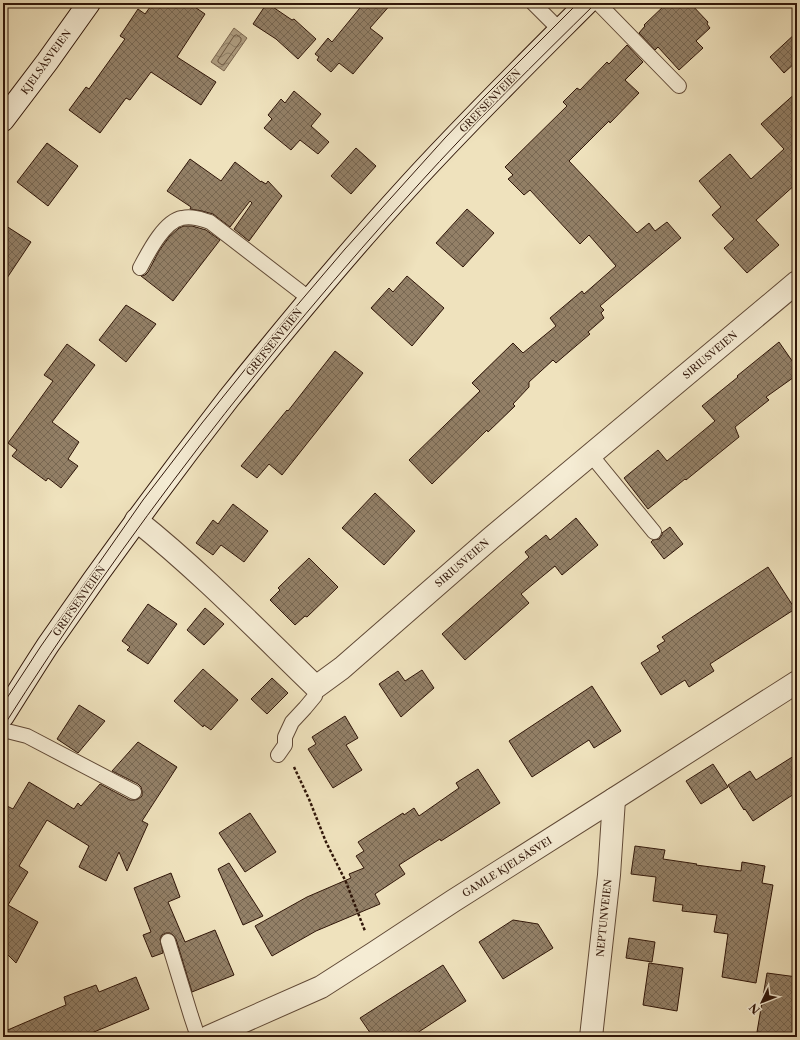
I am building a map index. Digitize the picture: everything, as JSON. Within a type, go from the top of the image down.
[{"type":"street","name":"KJELSÅSVEIEN","points":[[3,120],[89,3]]},
{"type":"street","name":"GREFSENVEIEN","points":[[3,716],[47,647],[136,520],[216,415],[294,318],[346,256],[466,125],[587,3]]},
{"type":"street","name":"SIRIUSVEIEN","points":[[316,687],[342,668],[485,544],[797,282]]},
{"type":"street","points":[[136,520],[193,568],[316,687]]},
{"type":"street","name":"GAMLE KJELSÅSVEI","points":[[208,1037],[321,987],[452,901],[797,682]]},
{"type":"street","name":"NEPTUNVEIEN","points":[[591,1037],[609,875],[614,799]]},
{"type":"lane","points":[[533,3],[560,30]]},
{"type":"lane","points":[[598,3],[679,86]]},
{"type":"lane","points":[[140,268],[152,245],[171,222],[182,218],[196,218],[210,222],[310,299]]},
{"type":"lane","points":[[591,455],[654,532]]},
{"type":"lane","points":[[278,755],[285,745],[286,737],[292,722],[315,696],[316,687]]},
{"type":"lane","points":[[3,730],[26,736],[134,792]]},
{"type":"lane","points":[[168,941],[198,1037]]},
{"type":"path","points":[[293,764],[326,842],[346,882],[374,953]]},
{"type":"water","points":[[234,28],[247,38],[224,71],[211,62]]},
{"type":"building","points":[[153,3],[189,3],[205,14],[177,57],[216,82],[201,105],[151,72],[130,100],[126,98],[100,133],[69,110],[86,87],[89,89],[125,39],[120,36],[138,9],[145,14]]},
{"type":"building","points":[[267,3],[292,20],[294,19],[316,39],[298,59],[276,39],[253,24]]},
{"type":"building","points":[[364,3],[392,3],[370,28],[383,38],[353,74],[339,63],[331,72],[317,60],[319,57],[315,54],[328,38],[332,42]]},
{"type":"building","points":[[667,3],[690,3],[708,22],[707,24],[710,28],[696,41],[703,48],[679,70],[658,47],[655,50],[639,33],[645,26],[644,25]]},
{"type":"building","points":[[797,32],[797,61],[784,73],[770,57]]},
{"type":"building","points":[[627,45],[643,62],[625,80],[639,93],[610,123],[609,121],[569,161],[637,233],[649,223],[655,231],[667,222],[681,238],[600,306],[604,310],[601,313],[604,318],[588,332],[590,334],[556,363],[553,360],[529,382],[529,387],[513,404],[515,406],[488,432],[487,430],[432,484],[409,460],[480,391],[472,383],[513,343],[523,353],[556,326],[550,318],[582,291],[584,294],[616,266],[589,235],[580,244],[530,190],[524,195],[508,179],[513,175],[505,167],[567,106],[563,102],[577,88],[580,90],[607,62],[609,64]]},
{"type":"building","points":[[294,91],[321,114],[311,126],[329,142],[318,154],[300,140],[291,150],[264,128],[272,119],[268,115],[281,99],[285,103]]},
{"type":"building","points":[[797,92],[797,183],[756,220],[779,245],[747,273],[724,248],[734,239],[712,215],[721,207],[699,181],[730,154],[751,179],[784,149],[761,124]]},
{"type":"building","points":[[47,143],[78,166],[48,206],[17,182]]},
{"type":"building","points":[[356,148],[376,166],[351,194],[331,176]]},
{"type":"building","points":[[190,159],[221,181],[235,162],[261,182],[266,184],[268,181],[282,196],[249,241],[234,229],[252,203],[250,201],[230,227],[213,214],[190,209],[191,207],[167,191]]},
{"type":"building","points":[[467,209],[494,233],[463,267],[436,243]]},
{"type":"building","points":[[3,224],[31,242],[3,284]]},
{"type":"building","points":[[184,226],[192,226],[206,230],[220,240],[173,301],[141,276],[148,272],[159,251],[169,237],[179,228]]},
{"type":"building","points":[[407,276],[444,308],[412,346],[371,308],[389,288],[393,292]]},
{"type":"building","points":[[126,305],[156,324],[126,362],[99,340]]},
{"type":"building","points":[[779,342],[797,368],[797,375],[766,397],[769,400],[735,427],[739,437],[648,509],[624,478],[658,450],[667,461],[715,421],[702,406]]},
{"type":"building","points":[[67,344],[95,365],[52,422],[79,442],[68,459],[78,466],[61,488],[48,478],[46,481],[12,456],[17,450],[8,443],[53,381],[44,375]]},
{"type":"building","points":[[335,351],[363,373],[282,475],[269,464],[257,478],[241,466],[287,410],[288,411]]},
{"type":"building","points":[[375,493],[415,531],[384,565],[342,528]]},
{"type":"building","points":[[233,504],[268,531],[244,562],[221,545],[213,555],[196,543],[213,520],[218,524]]},
{"type":"building","points":[[576,518],[598,545],[562,575],[555,566],[521,594],[529,603],[465,660],[442,634],[529,557],[525,552],[546,535],[550,540]]},
{"type":"building","points":[[670,527],[683,544],[664,559],[651,542],[659,539],[662,533]]},
{"type":"building","points":[[309,558],[338,587],[307,617],[305,616],[295,625],[270,600],[280,590],[278,588]]},
{"type":"building","points":[[768,567],[795,609],[710,664],[714,671],[689,687],[685,680],[661,695],[641,663],[660,651],[657,646],[665,641],[662,637]]},
{"type":"building","points":[[148,604],[177,624],[148,664],[127,650],[130,647],[122,641]]},
{"type":"building","points":[[205,608],[224,624],[204,645],[187,630]]},
{"type":"building","points":[[203,669],[238,700],[211,730],[204,725],[203,727],[174,701]]},
{"type":"building","points":[[422,670],[434,688],[401,717],[379,684],[398,671],[405,681]]},
{"type":"building","points":[[272,678],[288,693],[267,714],[251,699]]},
{"type":"building","points":[[592,686],[621,731],[594,748],[589,740],[532,777],[509,741]]},
{"type":"building","points":[[79,705],[105,721],[78,753],[57,739]]},
{"type":"building","points":[[345,716],[358,738],[346,745],[362,770],[333,788],[308,749],[316,744],[312,737]]},
{"type":"building","points":[[138,742],[177,767],[142,821],[148,824],[127,871],[119,852],[106,881],[79,867],[89,846],[47,820],[19,866],[28,872],[8,905],[38,922],[16,963],[3,950],[3,804],[13,809],[29,782],[74,809],[78,803],[81,806],[100,784],[130,800],[138,799],[142,796],[141,787],[112,771]]},
{"type":"building","points":[[797,754],[797,792],[753,821],[728,785],[750,771],[756,780]]},
{"type":"building","points":[[713,764],[728,787],[701,804],[686,781]]},
{"type":"building","points":[[478,769],[500,803],[441,841],[440,839],[399,865],[405,874],[375,894],[380,904],[316,931],[272,956],[255,926],[307,897],[351,878],[349,874],[364,868],[356,856],[364,851],[358,842],[403,813],[404,815],[414,808],[419,816],[459,788],[456,783]]},
{"type":"building","points":[[250,813],[276,852],[245,872],[219,833]]},
{"type":"building","points":[[635,846],[665,850],[663,859],[697,864],[696,865],[741,871],[742,862],[765,866],[762,883],[773,885],[756,983],[722,977],[728,934],[714,932],[717,915],[682,911],[683,905],[653,901],[656,877],[631,874]]},
{"type":"building","points":[[229,863],[263,916],[243,925],[218,869]]},
{"type":"building","points":[[171,873],[180,897],[168,902],[185,942],[215,930],[234,975],[192,992],[176,939],[173,935],[166,933],[162,935],[160,939],[163,953],[152,957],[143,935],[151,932],[134,888]]},
{"type":"building","points":[[513,920],[538,924],[553,948],[503,979],[479,942]]},
{"type":"building","points":[[629,938],[655,942],[652,962],[626,958]]},
{"type":"building","points":[[649,963],[683,968],[677,1011],[643,1005]]},
{"type":"building","points":[[443,965],[466,1001],[411,1037],[373,1037],[360,1018]]},
{"type":"building","points":[[767,973],[797,977],[797,1037],[786,1037],[757,1032]]},
{"type":"building","points":[[136,977],[149,1009],[82,1037],[3,1037],[3,1032],[66,1005],[64,997],[96,985],[99,992]]},
{"type":"tram line","points":[[3,704],[41,646],[143,500],[202,423],[288,316],[345,249],[445,138],[578,3]]},
{"type":"tram line","points":[[3,727],[50,655],[148,515],[199,447],[306,314],[418,185],[528,70],[596,3]]}]
